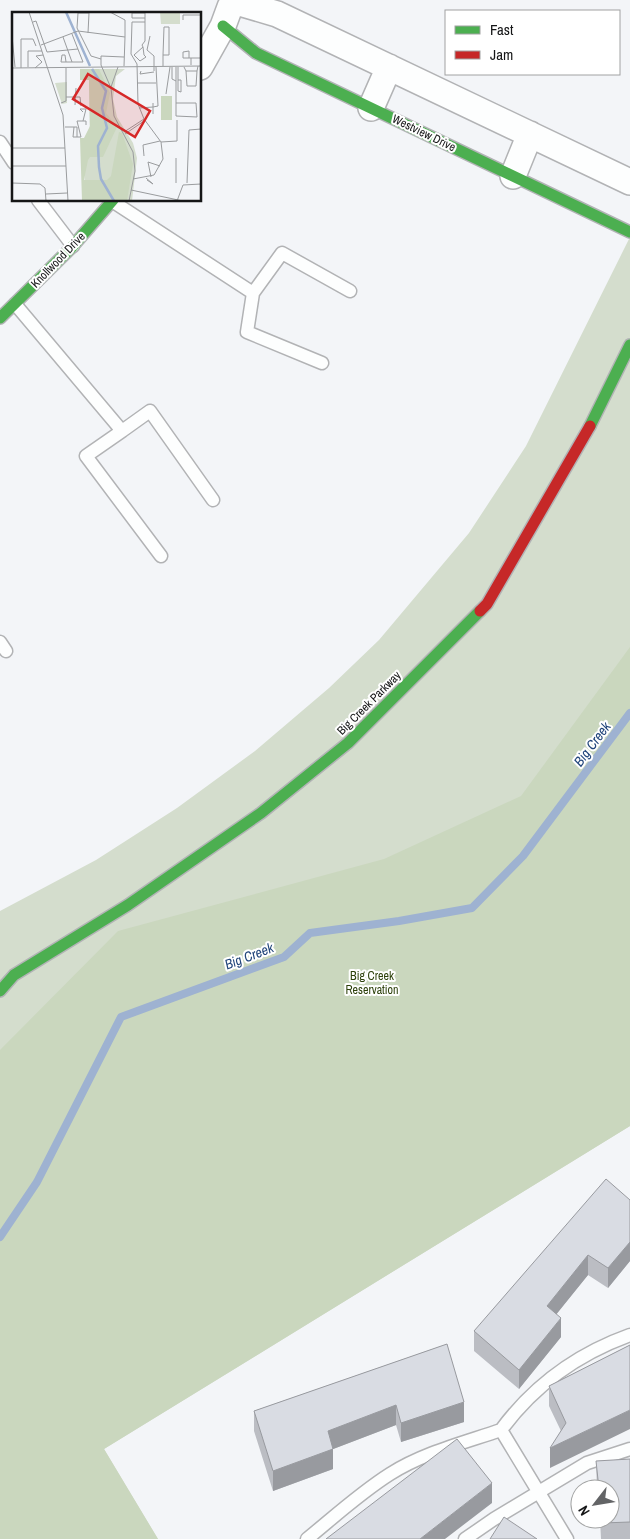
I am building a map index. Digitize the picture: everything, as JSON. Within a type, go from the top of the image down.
[{"type":"street","points":[[201,66],[223,26],[233,0],[277,14],[630,182]]},
{"type":"street","name":"Westview Drive","points":[[223,26],[256,53],[630,232]]},
{"type":"street","points":[[371,108],[389,67]]},
{"type":"street","points":[[513,176],[530,134]]},
{"type":"street","name":"Knollwood Drive","points":[[0,318],[73,246],[113,201]]},
{"type":"street","name":"Big Creek Parkway","points":[[0,991],[14,975],[128,905],[261,813],[348,743],[487,604],[591,425],[630,345]]},
{"type":"street","name":"Big Creek Parkway","points":[[0,978],[14,975]]},
{"type":"lane","points":[[0,142],[12,160]]},
{"type":"lane","points":[[39,201],[73,246]]},
{"type":"lane","points":[[113,201],[252,293]]},
{"type":"lane","points":[[322,363],[247,332],[252,293],[282,253],[350,291]]},
{"type":"lane","points":[[15,304],[122,431]]},
{"type":"lane","points":[[161,556],[86,456],[150,411],[214,500]]},
{"type":"lane","points":[[307,1539],[369,1488],[390,1474],[433,1453],[501,1430],[516,1410],[553,1375],[578,1358],[609,1343],[630,1336]]},
{"type":"lane","points":[[501,1430],[567,1539]]},
{"type":"lane","points":[[465,1539],[494,1519],[587,1463],[630,1449]]},
{"type":"green space","name":"Big Creek Reservation","points":[[630,237],[630,1126],[104,1449],[158,1539],[0,1539],[0,911],[96,860],[177,808],[255,751],[329,688],[379,640],[469,533],[526,446]]},
{"type":"green space","name":"Big Creek Reservation","points":[[630,647],[630,1126],[104,1449],[158,1539],[0,1539],[0,1050],[118,931],[384,859],[521,796]]},
{"type":"building","points":[[606,1179],[630,1200],[630,1242],[608,1268],[588,1255],[547,1306],[561,1318],[519,1370],[474,1331]]},
{"type":"building","points":[[447,1344],[464,1402],[401,1423],[396,1405],[328,1431],[333,1449],[273,1471],[254,1411]]},
{"type":"building","points":[[630,1345],[630,1410],[550,1448],[566,1423],[549,1386]]},
{"type":"building","points":[[457,1439],[492,1483],[420,1539],[326,1539]]},
{"type":"building","points":[[630,1459],[630,1522],[620,1522],[620,1479],[598,1479],[596,1461]]},
{"type":"building","points":[[504,1517],[537,1539],[490,1539]]},
{"type":"waterway","name":"Big Creek","points":[[0,1237],[37,1182],[121,1017],[284,957],[310,933],[399,921],[472,908],[523,856],[630,713]]},
{"type":"traffic: fast","points":[[223,26],[256,53],[630,232]]},
{"type":"traffic: fast","points":[[0,318],[73,246],[112,201]]},
{"type":"traffic: fast","points":[[590,426],[630,345]]},
{"type":"traffic: fast","points":[[0,991],[14,975],[128,905],[261,813],[348,743],[480,611]]},
{"type":"traffic: jam","points":[[480,611],[487,604],[590,426]]}]
